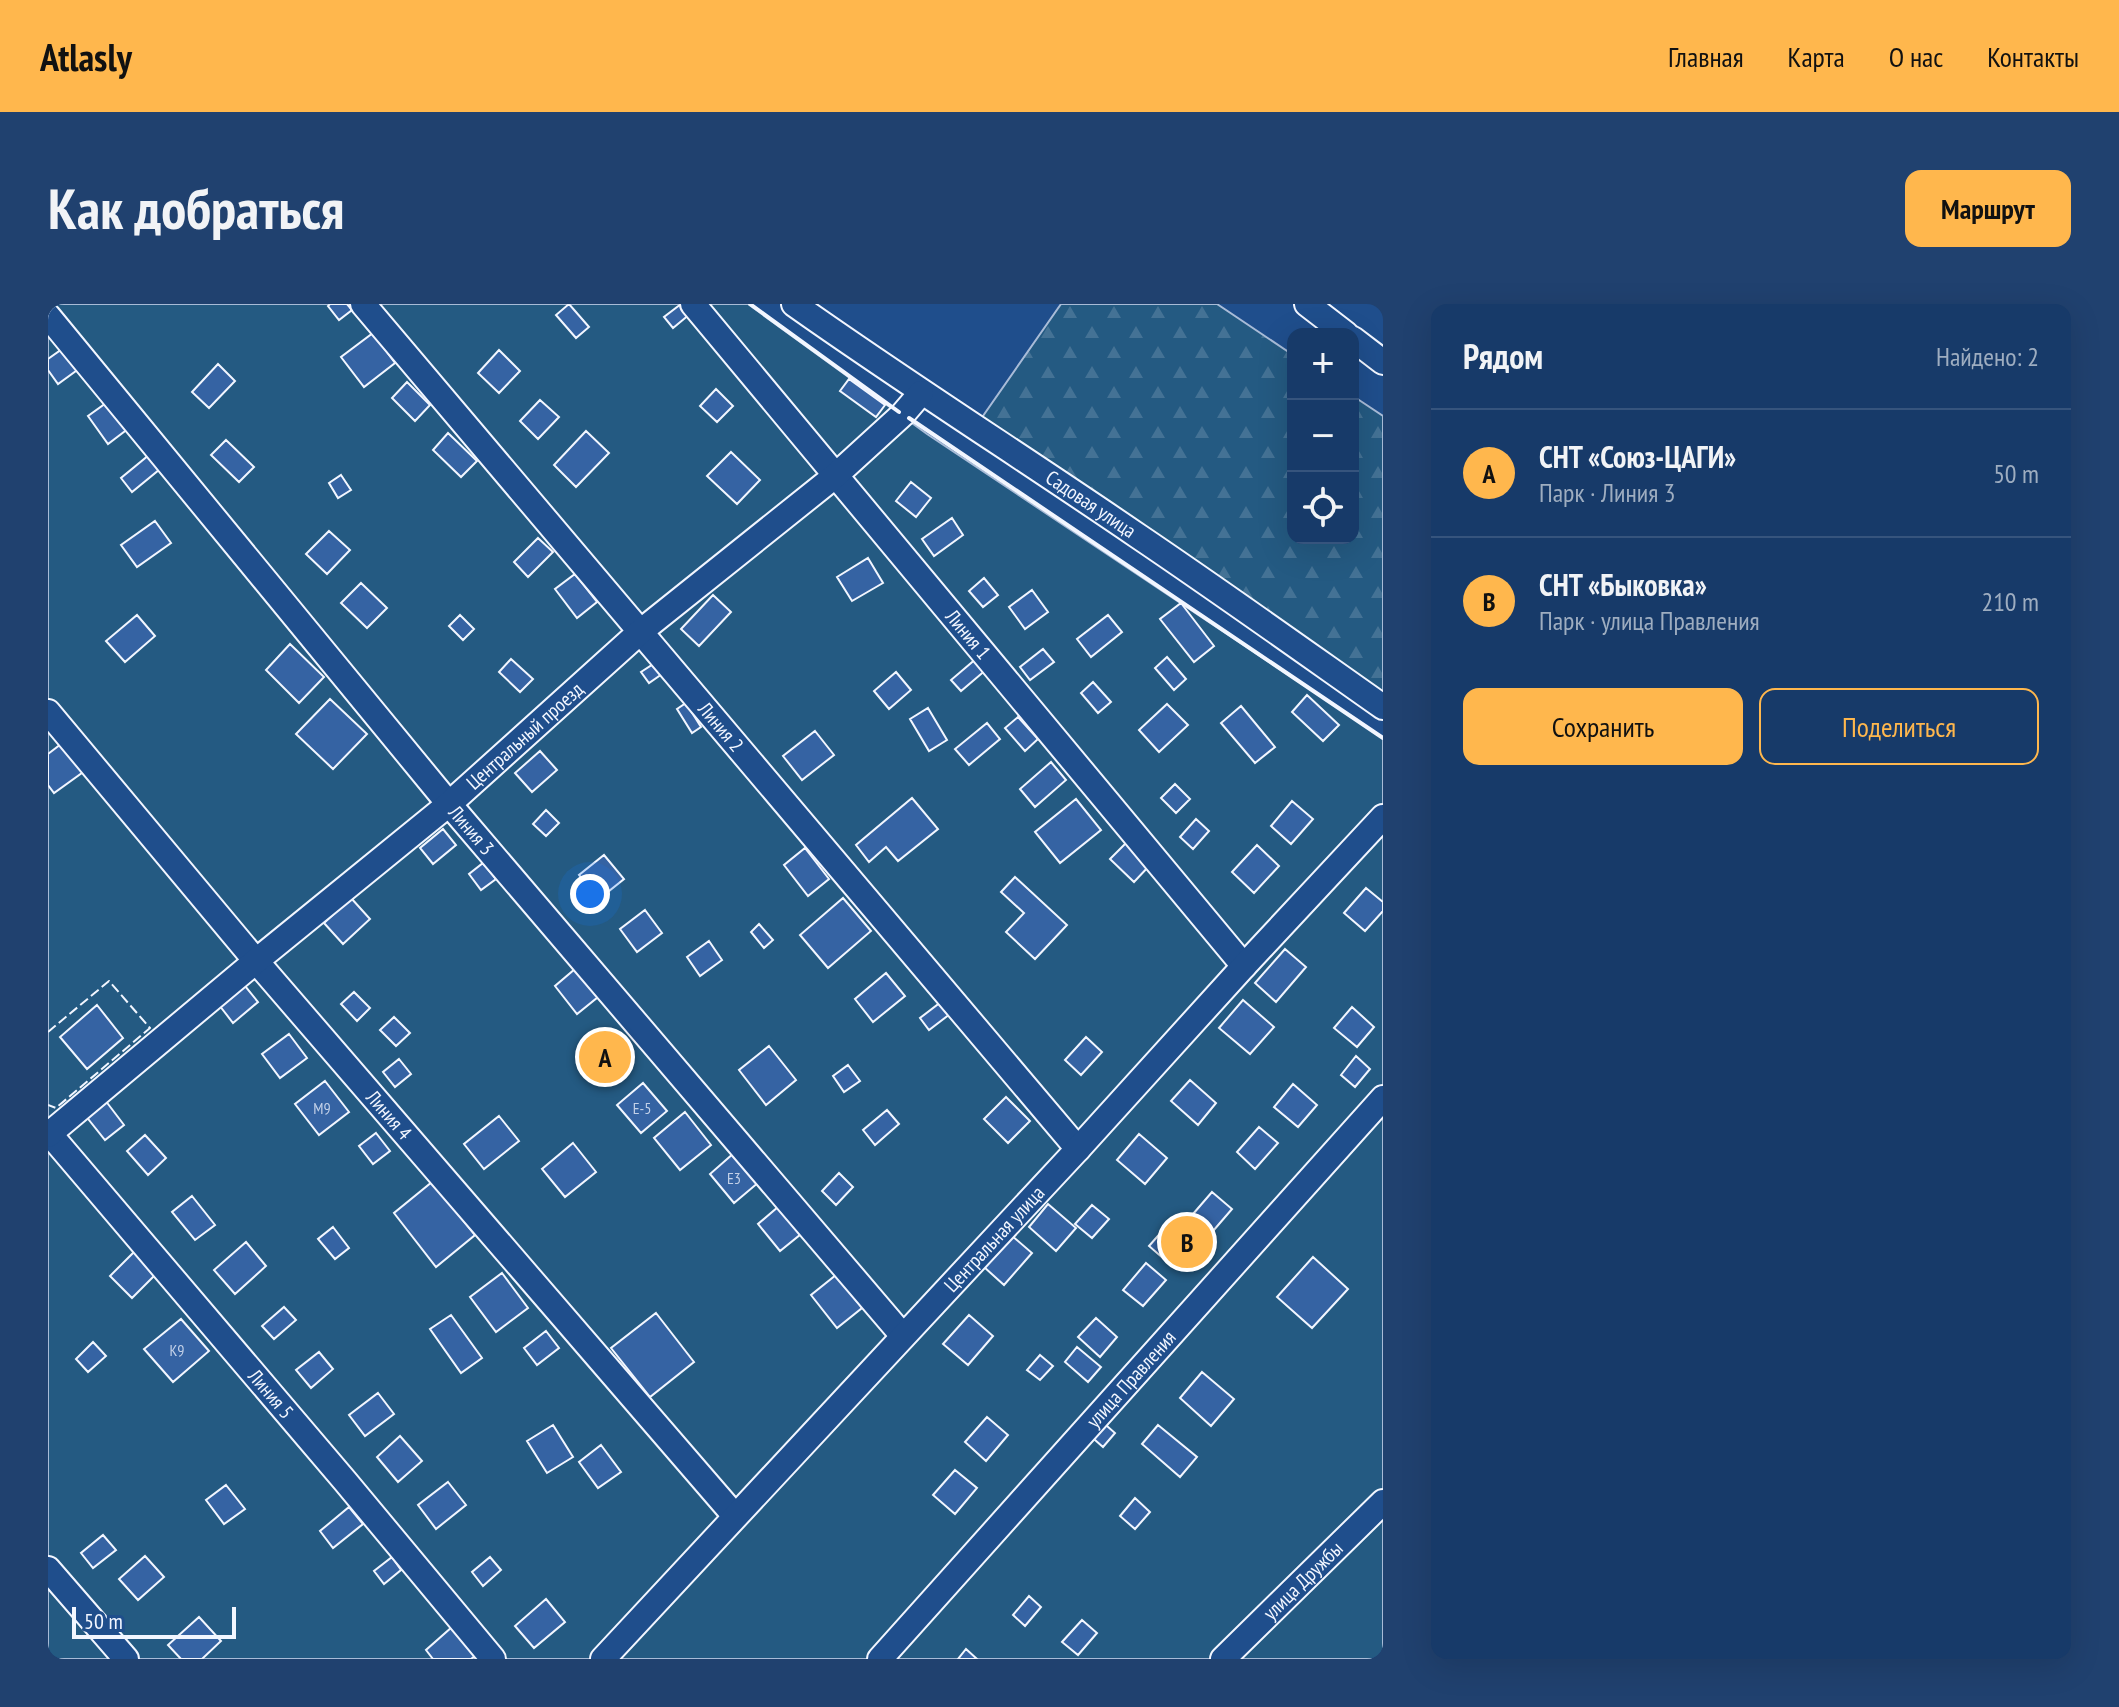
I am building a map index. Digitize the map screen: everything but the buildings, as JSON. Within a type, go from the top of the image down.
[{"type":"street","name":"Линия 2","points":[[363,304],[1078,1149]]},
{"type":"street","name":"Линия 1","points":[[693,304],[1244,966]]},
{"type":"street","name":"Садовая улица","points":[[794,304],[921,393],[967,420],[1142,538],[1383,707]]},
{"type":"street","points":[[1307,304],[1338,328]]},
{"type":"street","name":"Линия 3","points":[[48,316],[449,804],[903,1336]]},
{"type":"street","points":[[1359,344],[1383,362]]},
{"type":"street","name":"Центральный проезд","points":[[48,1134],[449,804],[640,632],[835,476],[903,414],[921,393]]},
{"type":"street","name":"Линия 4","points":[[48,712],[256,961],[735,1516]]},
{"type":"street","name":"Центральная улица","points":[[603,1659],[1383,817]]},
{"type":"street","name":"улица Правления","points":[[880,1659],[1383,1098]]},
{"type":"street","name":"Линия 5","points":[[48,1134],[493,1659]]},
{"type":"street","name":"улица Дружбы","points":[[1223,1659],[1383,1502]]},
{"type":"street","points":[[48,1569],[126,1659]]},
{"type":"green space","points":[[48,304],[748,304],[927,434],[1383,738],[1383,1659],[48,1659]]},
{"type":"green space","points":[[1061,304],[1217,304],[1287,351],[1287,544],[1359,544],[1359,400],[1383,416],[1383,707],[976,426]]},
{"type":"fence","points":[[48,1032],[109,981],[150,1028],[56,1108],[48,1105]]},
{"type":"wall","points":[[750,304],[899,412]]},
{"type":"wall","points":[[909,418],[1383,738]]},
{"type":"place","name":"СНТ «Союз-ЦАГИ»","points":[[605,1057]]},
{"type":"place","name":"СНТ «Быковка»","points":[[1187,1242]]}]
